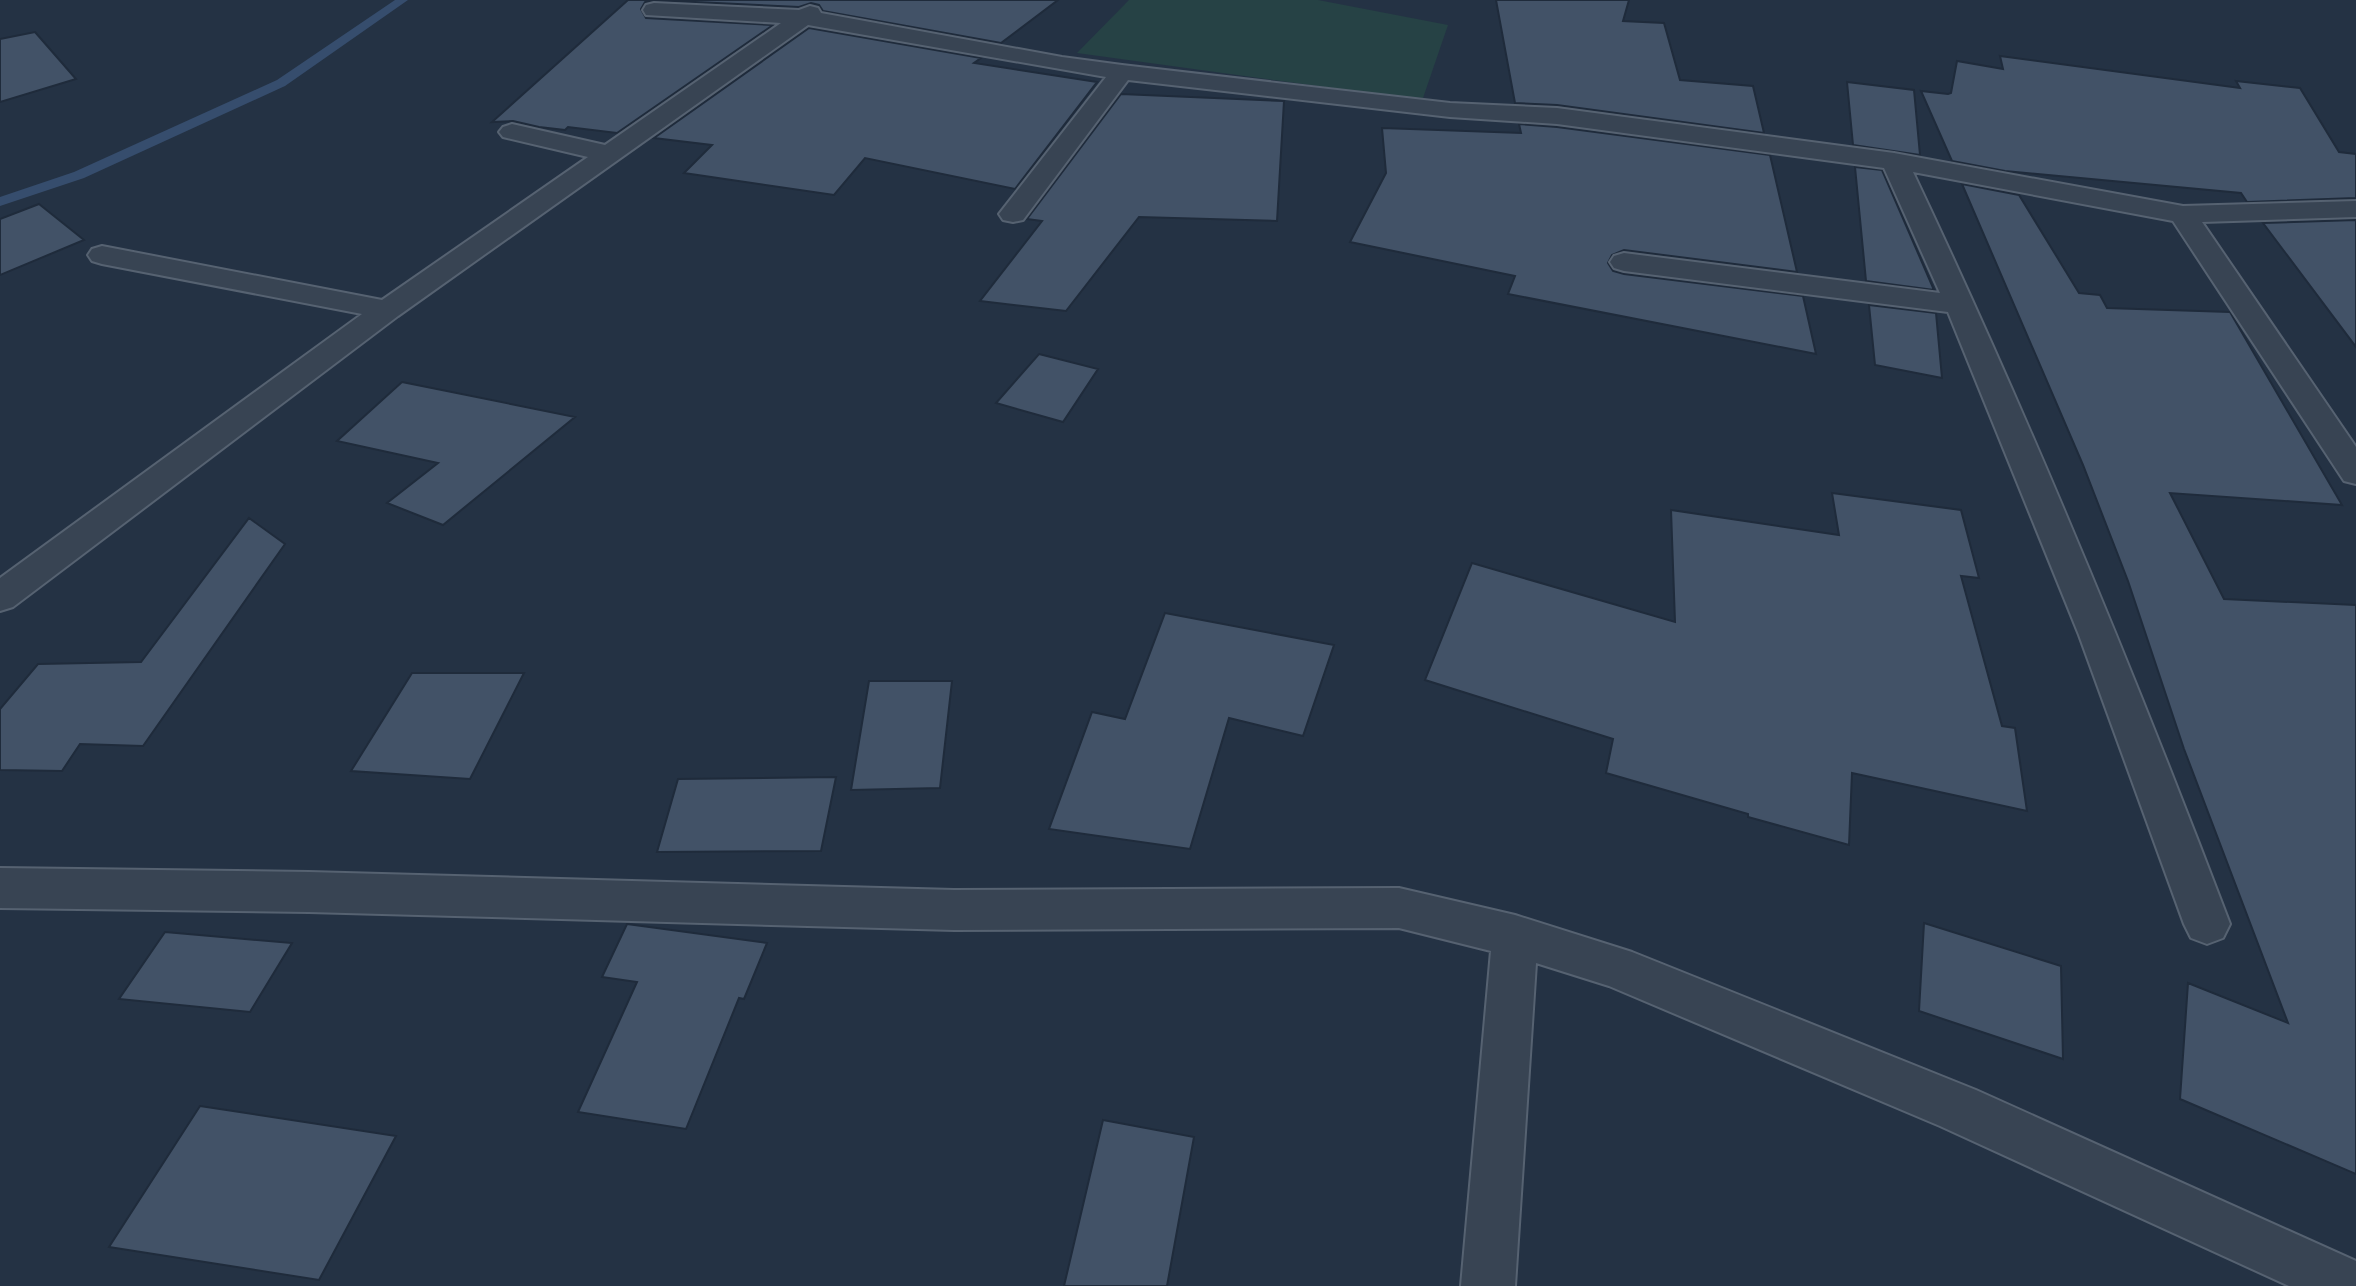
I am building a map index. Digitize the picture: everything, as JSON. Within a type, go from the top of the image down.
[{"type":"street","points":[[0,597],[387,310],[803,18],[833,0]]},
{"type":"street","points":[[654,10],[803,18],[1062,64],[1122,72],[1450,110],[1557,116],[1894,162],[2183,214],[2356,209]]},
{"type":"street","points":[[1013,214],[1122,72]]},
{"type":"street","points":[[512,132],[612,153]]},
{"type":"street","points":[[1894,162],[1962,305],[2140,741],[2207,924]]},
{"type":"street","points":[[2183,214],[2356,473]]},
{"type":"street","points":[[102,255],[387,310]]},
{"type":"street","points":[[1624,262],[1962,305]]},
{"type":"street","points":[[0,888],[309,892],[954,910],[1399,908],[1515,936],[1615,967],[1958,1108],[2350,1286]]},
{"type":"street","points":[[1488,1286],[1515,936]]},
{"type":"green space","points":[[1129,0],[1318,0],[1448,25],[1423,98],[1384,95],[1077,53]]},
{"type":"building","points":[[628,0],[653,0],[645,2],[641,9],[646,18],[773,25],[617,133],[568,127],[565,130],[539,127],[513,121],[492,122]]},
{"type":"building","points":[[653,0],[1058,0],[1001,43],[823,11],[819,5],[811,3],[799,7]]},
{"type":"building","points":[[1496,0],[1629,0],[1623,21],[1664,23],[1680,80],[1753,86],[1764,133],[1557,105],[1515,103]]},
{"type":"building","points":[[809,28],[981,58],[974,63],[1097,82],[1015,189],[865,158],[834,195],[684,173],[712,145],[654,138]]},
{"type":"building","points":[[35,32],[76,79],[0,102],[0,39]]},
{"type":"building","points":[[2000,56],[2240,88],[2236,81],[2300,88],[2339,152],[2356,154],[2356,198],[2247,202],[2241,193],[2005,171],[1952,161],[1921,91],[1951,93],[1957,61],[2003,69]]},
{"type":"building","points":[[1847,82],[1914,90],[1920,155],[1853,145]]},
{"type":"building","points":[[1121,94],[1284,101],[1277,221],[1139,217],[1066,311],[980,301],[1042,221],[1027,219]]},
{"type":"building","points":[[1519,124],[1770,155],[1797,272],[1624,250],[1612,255],[1608,263],[1613,271],[1624,274],[1803,296],[1816,354],[1508,294],[1515,276],[1350,242],[1386,173],[1382,128],[1521,133]]},
{"type":"building","points":[[1855,167],[1882,170],[1934,290],[1866,281]]},
{"type":"building","points":[[1962,184],[2019,195],[2079,293],[2100,295],[2107,308],[2230,312],[2342,505],[2170,493],[2224,599],[2356,605],[2356,1174],[2180,1099],[2188,983],[2288,1023],[2184,749],[2128,581],[2083,465]]},
{"type":"building","points":[[39,204],[84,240],[0,275],[0,219]]},
{"type":"building","points":[[2356,220],[2356,347],[2263,223]]},
{"type":"building","points":[[1869,305],[1936,313],[1942,378],[1875,365]]},
{"type":"building","points":[[1039,354],[1098,369],[1063,422],[996,403]]},
{"type":"building","points":[[402,382],[575,417],[443,525],[387,503],[438,463],[337,441]]},
{"type":"building","points":[[1832,493],[1961,510],[1979,578],[1961,576],[2002,726],[2015,728],[2027,811],[1852,773],[1849,845],[1606,773],[1613,739],[1425,680],[1472,563],[1675,622],[1671,510],[1839,535]]},
{"type":"building","points":[[249,518],[285,544],[143,746],[80,744],[62,771],[0,770],[0,709],[38,664],[141,662]]},
{"type":"building","points":[[1165,613],[1334,645],[1303,736],[1229,718],[1190,849],[1049,829],[1092,712],[1125,719]]},
{"type":"building","points":[[412,673],[524,673],[470,779],[351,771]]},
{"type":"building","points":[[869,681],[952,681],[940,788],[851,790]]},
{"type":"building","points":[[836,777],[821,851],[657,852],[678,779]]},
{"type":"building","points":[[1924,923],[2061,966],[2063,1059],[1919,1011]]},
{"type":"building","points":[[627,924],[767,943],[744,999],[739,998],[686,1129],[578,1112],[637,982],[602,977]]},
{"type":"building","points":[[165,932],[292,943],[250,1012],[119,999]]},
{"type":"building","points":[[200,1106],[396,1136],[319,1280],[109,1247]]},
{"type":"building","points":[[1103,1120],[1194,1137],[1167,1286],[1064,1286]]},
{"type":"waterway","points":[[0,202],[79,175],[281,83],[402,0]]}]
